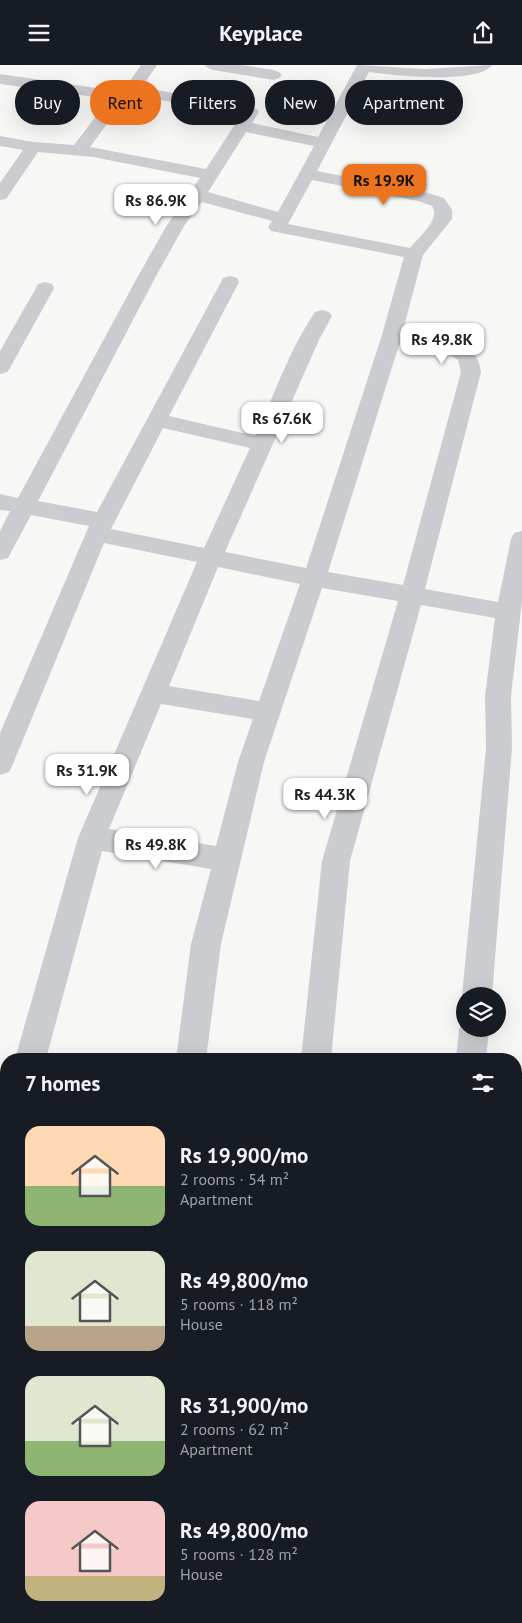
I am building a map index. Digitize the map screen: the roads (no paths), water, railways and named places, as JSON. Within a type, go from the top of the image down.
[{"type":"street","points":[[137,80],[149,65]]},
{"type":"street","points":[[212,65],[277,70],[255,106],[322,143]]},
{"type":"street","points":[[414,254],[278,227],[364,66],[433,74],[468,71],[484,65]]},
{"type":"street","points":[[4,76],[90,88]]},
{"type":"street","points":[[79,150],[100,125]]},
{"type":"street","points":[[0,552],[176,225],[212,175],[243,125]]},
{"type":"street","points":[[0,141],[33,147],[79,150],[212,175]]},
{"type":"street","points":[[0,195],[33,147]]},
{"type":"street","points":[[192,1053],[206,944],[251,762],[314,578],[391,338],[414,254],[443,219],[443,210],[438,202],[422,197],[307,174]]},
{"type":"street","points":[[198,195],[283,219]]},
{"type":"street","points":[[0,764],[100,528],[230,282]]},
{"type":"street","points":[[0,368],[45,288]]},
{"type":"street","points":[[32,1053],[92,838],[211,557],[309,340],[322,316]]},
{"type":"street","points":[[317,1053],[336,861],[412,595],[471,372],[470,363],[465,355],[455,350],[391,338]]},
{"type":"street","points":[[156,420],[262,443]]},
{"type":"street","points":[[0,502],[24,506],[211,557],[314,578],[508,612]]},
{"type":"street","points":[[478,987],[499,748],[498,696],[508,612],[522,539]]},
{"type":"street","points":[[154,693],[268,713]]},
{"type":"street","points":[[92,838],[227,860]]},
{"type":"street","points":[[472,1053],[473,1037]]}]
